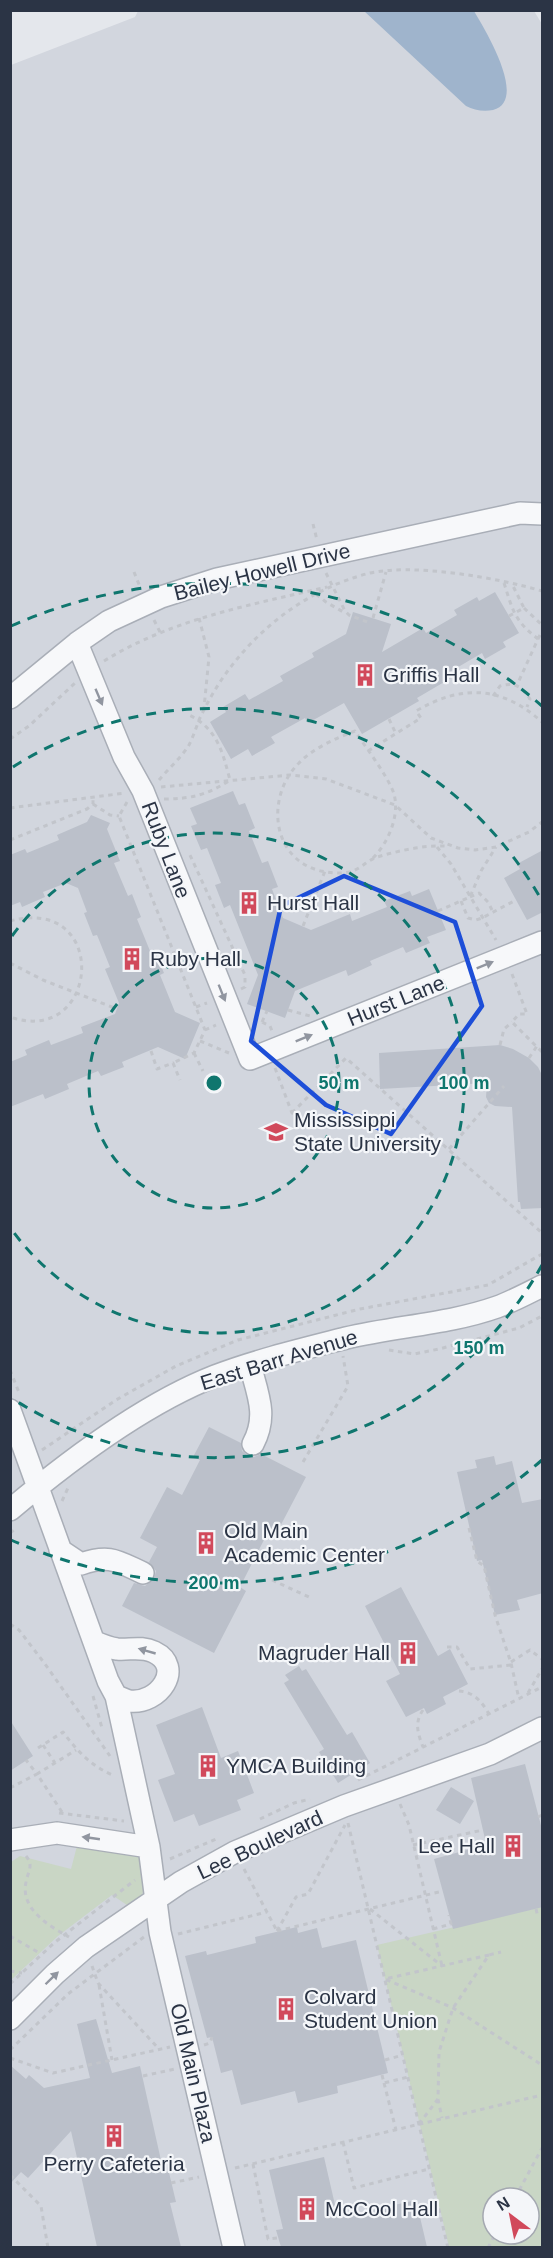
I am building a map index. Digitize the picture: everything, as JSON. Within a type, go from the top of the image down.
[{"type":"street","name":"Bailey Howell Drive","points":[[10,698],[76,643],[109,621],[146,603],[218,579],[520,513],[543,514]]},
{"type":"street","name":"Ruby Lane","points":[[76,643],[124,757],[143,791],[240,1057]]},
{"type":"street","name":"Hurst Lane","points":[[240,1057],[543,942]]},
{"type":"street","name":"East Barr Avenue","points":[[10,1510],[104,1439],[166,1399],[215,1376],[365,1334],[497,1307],[543,1286]]},
{"type":"street","points":[[250,1365],[262,1411],[260,1431],[253,1444]]},
{"type":"street","name":"Old Main Plaza","points":[[10,1410],[108,1681],[116,1696],[149,1847],[161,1935],[234,2247]]},
{"type":"street","points":[[60,1550],[81,1564],[99,1558],[114,1560],[143,1573]]},
{"type":"street","points":[[95,1642],[116,1649],[146,1649],[156,1653],[164,1660],[168,1672],[166,1684],[160,1691],[141,1700],[130,1701],[116,1696]]},
{"type":"street","name":"Lee Boulevard","points":[[10,2019],[86,1947],[155,1899],[236,1852],[344,1806],[397,1795],[543,1728]]},
{"type":"street","points":[[10,1840],[57,1833],[149,1847]]},
{"type":"path","points":[[10,739],[29,726],[88,670],[160,632],[217,612],[331,586],[367,574],[409,570],[465,574],[543,591]]},
{"type":"path","points":[[326,572],[331,586],[349,615]]},
{"type":"path","points":[[373,618],[386,572]]},
{"type":"path","points":[[504,582],[514,614],[522,627],[538,639]]},
{"type":"path","points":[[512,584],[524,608],[543,625]]},
{"type":"path","points":[[152,787],[189,746],[204,710],[229,669],[253,641],[301,601],[331,586]]},
{"type":"path","points":[[316,594],[349,615],[370,623]]},
{"type":"path","points":[[509,616],[524,608]]},
{"type":"path","points":[[199,618],[208,657],[204,710]]},
{"type":"path","points":[[517,685],[543,631]]},
{"type":"path","points":[[494,696],[500,686],[517,685],[530,699],[527,707]]},
{"type":"path","points":[[368,751],[421,718],[416,711],[435,700],[458,692],[476,691],[527,707],[543,722]]},
{"type":"path","points":[[159,800],[191,798],[206,794],[230,780],[219,742],[210,729],[187,714]]},
{"type":"path","points":[[389,719],[396,734]]},
{"type":"path","points":[[354,731],[393,794],[396,811],[390,831],[381,850],[374,858],[355,871],[338,873],[312,868],[288,849],[281,836],[277,819],[277,802],[281,790],[299,762],[323,747],[354,731],[359,729]]},
{"type":"path","points":[[290,775],[326,779],[396,805],[431,838],[448,846]]},
{"type":"path","points":[[119,816],[128,800],[126,793]]},
{"type":"path","points":[[93,798],[93,804]]},
{"type":"path","points":[[93,804],[110,815],[119,816]]},
{"type":"path","points":[[10,840],[93,804]]},
{"type":"path","points":[[119,816],[205,1029],[194,1053],[185,1059],[157,1070],[151,1052]]},
{"type":"path","points":[[374,858],[436,846],[475,850],[496,847],[529,832],[543,822]]},
{"type":"path","points":[[436,846],[451,864],[497,942]]},
{"type":"path","points":[[470,897],[496,847]]},
{"type":"path","points":[[303,926],[325,871]]},
{"type":"path","points":[[438,911],[479,893],[488,902],[493,912]]},
{"type":"path","points":[[460,901],[468,918],[476,920],[516,900]]},
{"type":"path","points":[[10,921],[25,917],[54,922],[72,936],[82,957],[83,968],[82,980],[77,993],[63,1010],[39,1021],[10,1017]]},
{"type":"path","points":[[10,963],[43,980],[117,1009]]},
{"type":"path","points":[[500,1046],[504,1029],[519,1014],[527,1014],[511,974]]},
{"type":"path","points":[[262,1022],[267,1011]]},
{"type":"path","points":[[247,1020],[253,1018],[262,1022],[270,1026],[273,1033]]},
{"type":"path","points":[[512,1022],[543,1052]]},
{"type":"path","points":[[200,1041],[240,1057]]},
{"type":"path","points":[[529,1058],[537,1047]]},
{"type":"path","points":[[194,1053],[203,1071]]},
{"type":"path","points":[[292,1113],[346,1058],[543,1233]]},
{"type":"path","points":[[173,1063],[180,1080]]},
{"type":"path","points":[[274,1064],[292,1113]]},
{"type":"path","points":[[449,1149],[504,1086]]},
{"type":"path","points":[[292,1113],[301,1116]]},
{"type":"path","points":[[534,1259],[543,1254]]},
{"type":"path","points":[[380,1349],[414,1354],[439,1350],[509,1332],[543,1316]]},
{"type":"path","points":[[303,1462],[348,1386],[343,1355],[334,1357]]},
{"type":"path","points":[[59,1506],[68,1489],[75,1483]]},
{"type":"path","points":[[469,1528],[477,1561],[484,1566],[495,1615],[511,1664],[519,1699]]},
{"type":"path","points":[[272,1580],[309,1597]]},
{"type":"path","points":[[10,1624],[19,1630],[111,1758]]},
{"type":"path","points":[[447,1647],[457,1647],[470,1669],[511,1664],[530,1650],[543,1659]]},
{"type":"path","points":[[527,1695],[543,1669]]},
{"type":"path","points":[[355,1781],[543,1687]]},
{"type":"path","points":[[459,1691],[475,1696],[489,1714]]},
{"type":"path","points":[[423,1710],[418,1718],[417,1728],[423,1747]]},
{"type":"path","points":[[38,1748],[63,1732],[76,1750],[99,1770],[115,1776],[113,1767]]},
{"type":"path","points":[[43,1744],[55,1763]]},
{"type":"path","points":[[10,1788],[76,1750]]},
{"type":"path","points":[[26,1760],[63,1812]]},
{"type":"path","points":[[397,1795],[409,1825],[442,1966]]},
{"type":"path","points":[[258,1820],[294,1803],[312,1798]]},
{"type":"path","points":[[123,1815],[126,1843]]},
{"type":"path","points":[[277,1932],[296,1897],[308,1894],[347,1821],[448,2247]]},
{"type":"path","points":[[413,1845],[483,1830]]},
{"type":"path","points":[[10,1984],[42,1954],[92,1913],[126,1889],[139,1876],[145,1876],[151,1869],[171,1858],[218,1839]]},
{"type":"path","points":[[236,1852],[277,1932]]},
{"type":"path","points":[[277,1932],[443,1891]]},
{"type":"path","points":[[369,1908],[442,1966]]},
{"type":"path","points":[[536,1909],[538,1917]]},
{"type":"path","points":[[10,2050],[68,1994],[145,1937],[267,1912]]},
{"type":"path","points":[[433,1929],[451,1924],[449,1915]]},
{"type":"path","points":[[10,1936],[42,1954]]},
{"type":"path","points":[[385,1979],[501,1952]]},
{"type":"path","points":[[442,2119],[438,2099],[439,2052],[453,2008],[489,1955]]},
{"type":"path","points":[[10,1971],[22,1973]]},
{"type":"path","points":[[385,1979],[453,2008],[543,2065]]},
{"type":"path","points":[[98,1983],[112,2060]]},
{"type":"path","points":[[10,2058],[53,2073],[186,2043]]},
{"type":"path","points":[[386,2060],[403,2055]]},
{"type":"path","points":[[143,2076],[191,2065]]},
{"type":"path","points":[[382,2074],[396,2130]]},
{"type":"path","points":[[384,2083],[408,2077]]},
{"type":"path","points":[[171,2183],[543,2095]]},
{"type":"path","points":[[419,2124],[438,2099]]},
{"type":"path","points":[[343,2142],[354,2188],[429,2169]]},
{"type":"path","points":[[522,2186],[543,2148]]},
{"type":"path","points":[[253,2164],[268,2239],[278,2238]]},
{"type":"path","points":[[10,2175],[42,2206],[48,2247]]},
{"type":"highlighted area","points":[[344,876],[455,922],[482,1006],[391,1134],[326,1105],[251,1041],[281,906]]},
{"type":"shaded area","name":"Mississippi State University","points":[[138,11],[534,11],[542,24],[542,2247],[11,2248],[11,65],[135,17]]},
{"type":"green space","points":[[77,1846],[138,1857],[142,1860],[144,1874],[143,1893],[127,1905],[112,1895],[58,1936],[11,1980],[11,1862],[20,1856],[71,1869]]},
{"type":"green space","points":[[542,1907],[542,2247],[449,2247],[377,1945]]},
{"type":"water","points":[[364,11],[474,11],[501,63],[507,93],[503,104],[486,111],[466,106]]},
{"type":"building","name":"Griffis Hall","points":[[495,592],[519,633],[503,642],[506,647],[485,659],[482,653],[448,673],[451,678],[417,698],[419,701],[362,734],[344,703],[308,723],[305,718],[271,737],[275,743],[252,756],[248,749],[231,759],[210,722],[226,712],[223,707],[245,694],[249,700],[283,681],[280,676],[314,657],[312,653],[346,634],[353,612],[391,624],[382,652],[423,628],[426,633],[457,615],[454,610],[477,597],[479,601]]},
{"type":"building","name":"Hurst Hall","points":[[233,791],[239,805],[245,803],[255,828],[249,831],[262,863],[268,861],[278,887],[272,889],[283,918],[311,930],[350,914],[352,921],[387,907],[384,901],[410,891],[412,896],[429,889],[446,930],[427,937],[430,943],[406,953],[403,947],[370,961],[372,965],[348,976],[346,970],[295,991],[285,1018],[247,1004],[258,975],[230,905],[224,908],[215,885],[221,883],[207,848],[201,850],[191,826],[197,824],[190,808]]},
{"type":"building","name":"Ruby Hall","points":[[91,815],[110,823],[107,829],[120,861],[114,863],[128,896],[132,894],[141,917],[137,919],[150,951],[154,949],[164,973],[160,975],[175,1012],[200,1023],[185,1059],[158,1047],[122,1062],[124,1067],[101,1076],[98,1071],[67,1084],[69,1089],[45,1099],[43,1094],[10,1107],[10,1062],[27,1055],[25,1050],[49,1040],[51,1045],[83,1033],[81,1027],[115,1014],[119,1003],[105,969],[110,967],[97,935],[93,936],[78,888],[66,883],[43,892],[45,897],[22,907],[20,902],[10,906],[10,855],[25,849],[27,853],[59,840],[57,835],[87,822]]},
{"type":"building","points":[[543,850],[543,912],[527,920],[504,878],[520,869],[517,864]]},
{"type":"building","points":[[500,1045],[529,1058],[538,1067],[543,1077],[543,1208],[521,1209],[520,1202],[518,1202],[512,1107],[495,1106],[489,1103],[486,1097],[487,1083],[380,1089],[379,1053]]},
{"type":"building","name":"Old Main Academic Center","points":[[209,1427],[241,1443],[242,1451],[247,1455],[254,1457],[261,1454],[306,1477],[273,1540],[266,1536],[240,1587],[246,1591],[214,1653],[122,1606],[134,1583],[145,1586],[154,1579],[156,1571],[149,1562],[157,1547],[140,1538],[167,1487],[182,1495],[200,1460],[193,1457]]},
{"type":"building","points":[[494,1456],[496,1465],[512,1461],[522,1503],[543,1499],[543,1593],[517,1600],[520,1610],[495,1615],[482,1560],[477,1561],[457,1472],[477,1468],[475,1460]]},
{"type":"building","name":"Magruder Hall","points":[[401,1587],[438,1656],[450,1649],[468,1684],[443,1697],[446,1704],[427,1714],[424,1708],[406,1717],[386,1681],[400,1674],[365,1606]]},
{"type":"building","points":[[299,1666],[302,1671],[306,1669],[347,1735],[352,1732],[370,1763],[338,1783],[319,1752],[324,1749],[284,1683],[289,1680],[285,1675]]},
{"type":"building","name":"YMCA Building","points":[[202,1707],[221,1758],[238,1751],[254,1793],[237,1800],[241,1810],[199,1826],[194,1814],[174,1822],[158,1780],[175,1774],[156,1725]]},
{"type":"building","points":[[10,1720],[33,1756],[10,1771]]},
{"type":"building","name":"Lee Hall","points":[[525,1764],[543,1833],[543,1907],[453,1929],[434,1859],[492,1843],[485,1839],[471,1778]]},
{"type":"building","points":[[451,1787],[474,1801],[460,1824],[436,1810]]},
{"type":"building","name":"Colvard Student Union","points":[[297,1927],[298,1933],[317,1928],[322,1948],[356,1940],[388,2073],[337,2086],[338,2093],[298,2103],[295,2091],[241,2105],[232,2070],[221,2073],[212,2037],[207,2038],[185,1956],[206,1951],[207,1955],[256,1943],[255,1937]]},
{"type":"building","name":"Perry Cafeteria","points":[[96,2019],[112,2073],[140,2066],[162,2165],[167,2164],[176,2202],[170,2203],[181,2247],[97,2247],[71,2131],[28,2178],[21,2172],[10,2184],[10,2065],[26,2079],[29,2075],[44,2088],[90,2078],[77,2024]]},
{"type":"building","name":"McCool Hall","points":[[324,2157],[338,2218],[416,2200],[427,2247],[281,2247],[276,2230],[283,2229],[269,2170]]},
{"type":"place","name":"Griffis Hall","points":[[365,675]]},
{"type":"place","name":"Hurst Hall","points":[[249,903]]},
{"type":"place","name":"Ruby Hall","points":[[132,959]]},
{"type":"place","name":"Mississippi State University","points":[[276,1132]]},
{"type":"place","name":"Old Main Academic Center","points":[[206,1543]]},
{"type":"place","name":"Magruder Hall","points":[[408,1653]]},
{"type":"place","name":"YMCA Building","points":[[208,1766]]},
{"type":"place","name":"Lee Hall","points":[[513,1846]]},
{"type":"place","name":"Colvard Student Union","points":[[286,2009]]},
{"type":"place","name":"Perry Cafeteria","points":[[114,2136]]},
{"type":"place","name":"McCool Hall","points":[[307,2209]]}]
